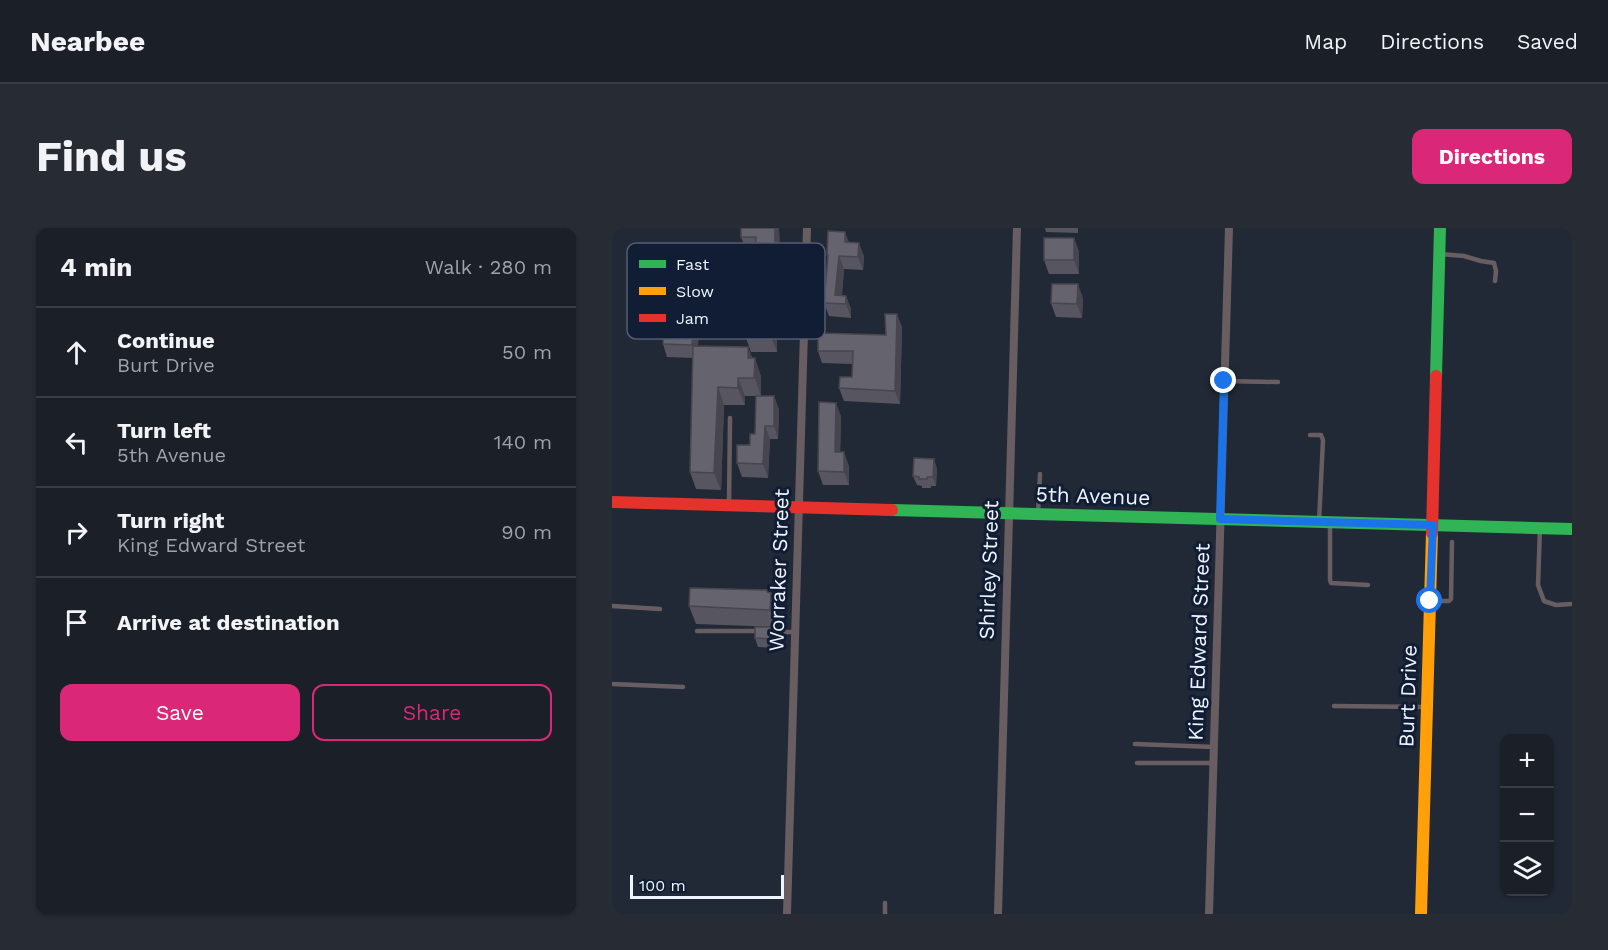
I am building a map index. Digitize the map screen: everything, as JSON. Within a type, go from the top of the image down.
[{"type":"street","name":"Worraker Street","points":[[807,228],[807,243]]},
{"type":"street","name":"Shirley Street","points":[[998,914],[1017,228]]},
{"type":"street","name":"King Edward Street","points":[[1209,914],[1229,228]]},
{"type":"street","name":"Burt Drive","points":[[1421,914],[1440,228]]},
{"type":"street","name":"Worraker Street","points":[[787,914],[804,339]]},
{"type":"street","name":"5th Avenue","points":[[612,502],[1572,530]]},
{"type":"lane","points":[[1440,254],[1464,256],[1494,263],[1495,281]]},
{"type":"lane","points":[[1224,381],[1278,382]]},
{"type":"lane","points":[[729,505],[730,418]]},
{"type":"lane","points":[[1310,435],[1321,435],[1323,440],[1325,522],[1331,583],[1368,585]]},
{"type":"lane","points":[[1038,514],[1040,474]]},
{"type":"lane","points":[[1540,528],[1538,585],[1544,601],[1556,605],[1572,604]]},
{"type":"lane","points":[[1430,601],[1444,602],[1451,599],[1452,542]]},
{"type":"lane","points":[[612,606],[660,609]]},
{"type":"lane","points":[[697,631],[795,632]]},
{"type":"lane","points":[[612,684],[683,687]]},
{"type":"lane","points":[[1334,706],[1427,707]]},
{"type":"lane","points":[[1135,744],[1214,747]]},
{"type":"lane","points":[[1137,763],[1213,763]]},
{"type":"lane","points":[[885,903],[885,914]]},
{"type":"building","points":[[741,228],[775,228],[775,243],[756,243],[756,237],[741,237]]},
{"type":"building","points":[[828,231],[845,232],[845,242],[859,243],[858,257],[839,256],[835,295],[846,296],[846,304],[825,303]]},
{"type":"building","points":[[1044,238],[1074,238],[1074,260],[1044,260]]},
{"type":"building","points":[[1052,284],[1078,284],[1077,304],[1051,303]]},
{"type":"building","points":[[885,314],[897,314],[895,391],[839,388],[840,377],[852,377],[853,351],[818,351],[818,339],[825,339],[825,333],[886,335]]},
{"type":"building","points":[[663,339],[692,339],[692,345],[663,344]]},
{"type":"building","points":[[693,346],[748,347],[748,358],[755,358],[754,378],[738,378],[738,388],[718,387],[714,473],[690,472]]},
{"type":"building","points":[[756,396],[774,396],[774,426],[765,426],[763,464],[737,463],[737,445],[750,445],[750,434],[755,434]]},
{"type":"building","points":[[819,402],[836,403],[835,452],[844,452],[844,472],[818,471]]},
{"type":"building","points":[[914,458],[934,459],[933,477],[919,479],[913,476]]},
{"type":"building","points":[[690,588],[767,590],[771,593],[770,610],[689,606]]},
{"type":"building","points":[[755,627],[773,627],[773,639],[755,638]]},
{"type":"traffic: fast","points":[[1436,376],[1440,228]]},
{"type":"traffic: fast","points":[[892,510],[1572,529]]},
{"type":"traffic: slow","points":[[1421,914],[1432,533]]},
{"type":"traffic: jam","points":[[1432,533],[1436,376]]},
{"type":"traffic: jam","points":[[612,502],[892,510]]},
{"type":"route","points":[[1224,381],[1220,519],[1433,525],[1430,601]]}]
